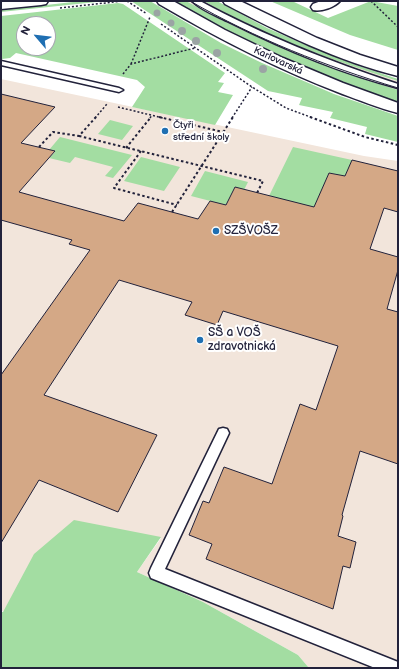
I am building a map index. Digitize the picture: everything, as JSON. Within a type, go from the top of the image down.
[{"type":"main road","points":[[1,5],[41,1]]},
{"type":"main road","name":"Karlovarská","points":[[164,1],[223,35],[314,78],[366,98],[398,108]]},
{"type":"main road","points":[[230,1],[270,22],[331,48],[398,72]]},
{"type":"main road","points":[[318,7],[333,1]]},
{"type":"lane","name":"Karlovarská","points":[[195,1],[232,21],[289,47],[398,86]]},
{"type":"lane","points":[[1,63],[119,90]]},
{"type":"lane","points":[[223,433],[156,573],[394,668]]},
{"type":"path","points":[[111,88],[131,64],[151,17],[127,1]]},
{"type":"path","points":[[371,1],[398,27]]},
{"type":"path","points":[[157,22],[252,87],[286,108],[365,137],[398,145]]},
{"type":"path","points":[[131,64],[196,48]]},
{"type":"path","points":[[172,212],[252,87]]},
{"type":"path","points":[[80,136],[119,90]]},
{"type":"path","points":[[114,106],[223,132]]},
{"type":"path","points":[[126,148],[152,115]]},
{"type":"path","points":[[39,147],[52,132],[80,136],[263,181],[257,193]]},
{"type":"path","points":[[141,151],[114,188],[177,205]]},
{"type":"shaded area","points":[[186,1],[204,1],[259,30],[302,48],[398,81],[398,90],[297,55],[246,33]]},
{"type":"shaded area","name":"SŠ a VOŠ zdravotnická","points":[[1,79],[364,156],[398,161],[398,668],[309,668],[298,655],[203,602],[137,572],[161,538],[1,612]]},
{"type":"green space","points":[[82,1],[106,1],[1,12],[1,10]]},
{"type":"green space","points":[[131,1],[150,1],[221,43],[262,63],[334,94],[398,116],[398,142],[365,134],[367,127],[330,118],[333,112],[299,105],[302,98],[268,91]]},
{"type":"green space","points":[[175,1],[186,1],[237,28],[316,62],[398,90],[398,102],[284,58],[229,31]]},
{"type":"green space","points":[[204,1],[217,1],[267,28],[356,65],[398,79],[398,81],[323,56],[227,14]]},
{"type":"green space","points":[[270,1],[292,1],[328,18],[371,1],[398,6],[398,50],[350,35]]},
{"type":"green space","points":[[118,3],[123,4],[225,73],[218,82],[224,83],[218,92],[233,95],[215,125],[132,107],[145,87],[137,80],[29,56],[56,56],[56,16],[16,16],[16,53],[10,58],[2,59],[1,16]]},
{"type":"green space","points":[[110,120],[133,126],[122,140],[98,134]]},
{"type":"green space","points":[[60,137],[132,155],[113,178],[105,176],[113,167],[75,157],[70,163],[49,158],[55,152],[49,150]]},
{"type":"green space","points":[[293,147],[352,160],[345,176],[329,173],[325,183],[335,216],[269,196]]},
{"type":"green space","points":[[141,157],[180,167],[164,191],[124,181]]},
{"type":"green space","points":[[205,171],[248,182],[244,190],[235,187],[226,205],[191,196]]},
{"type":"green space","points":[[74,520],[161,537],[137,572],[203,602],[298,655],[309,668],[1,668],[1,612],[3,612],[34,554]]},
{"type":"building","name":"SŠ a VOŠ zdravotnická","points":[[1,94],[55,107],[21,143],[55,151],[19,192],[124,221],[138,203],[198,219],[210,201],[226,205],[235,187],[314,207],[329,173],[345,176],[352,160],[398,171],[398,212],[384,208],[370,249],[398,257],[398,270],[387,309],[398,312],[398,464],[360,451],[342,515],[338,536],[356,542],[350,568],[343,566],[333,609],[206,559],[212,544],[189,535],[203,501],[209,503],[224,467],[272,484],[300,404],[316,410],[338,346],[223,311],[217,325],[185,315],[192,302],[119,280],[44,395],[157,435],[118,512],[39,480],[1,543],[1,375],[90,250],[69,244],[72,240],[1,220]]},
{"type":"tram line","points":[[190,1],[240,28],[291,50],[371,80],[398,88]]},
{"type":"place","name":"Čtyři střední školy","points":[[165,131]]},
{"type":"place","name":"SZŠVOŠZ","points":[[216,231]]},
{"type":"place","name":"SŠ a VOŠ zdravotnická","points":[[200,340]]}]
